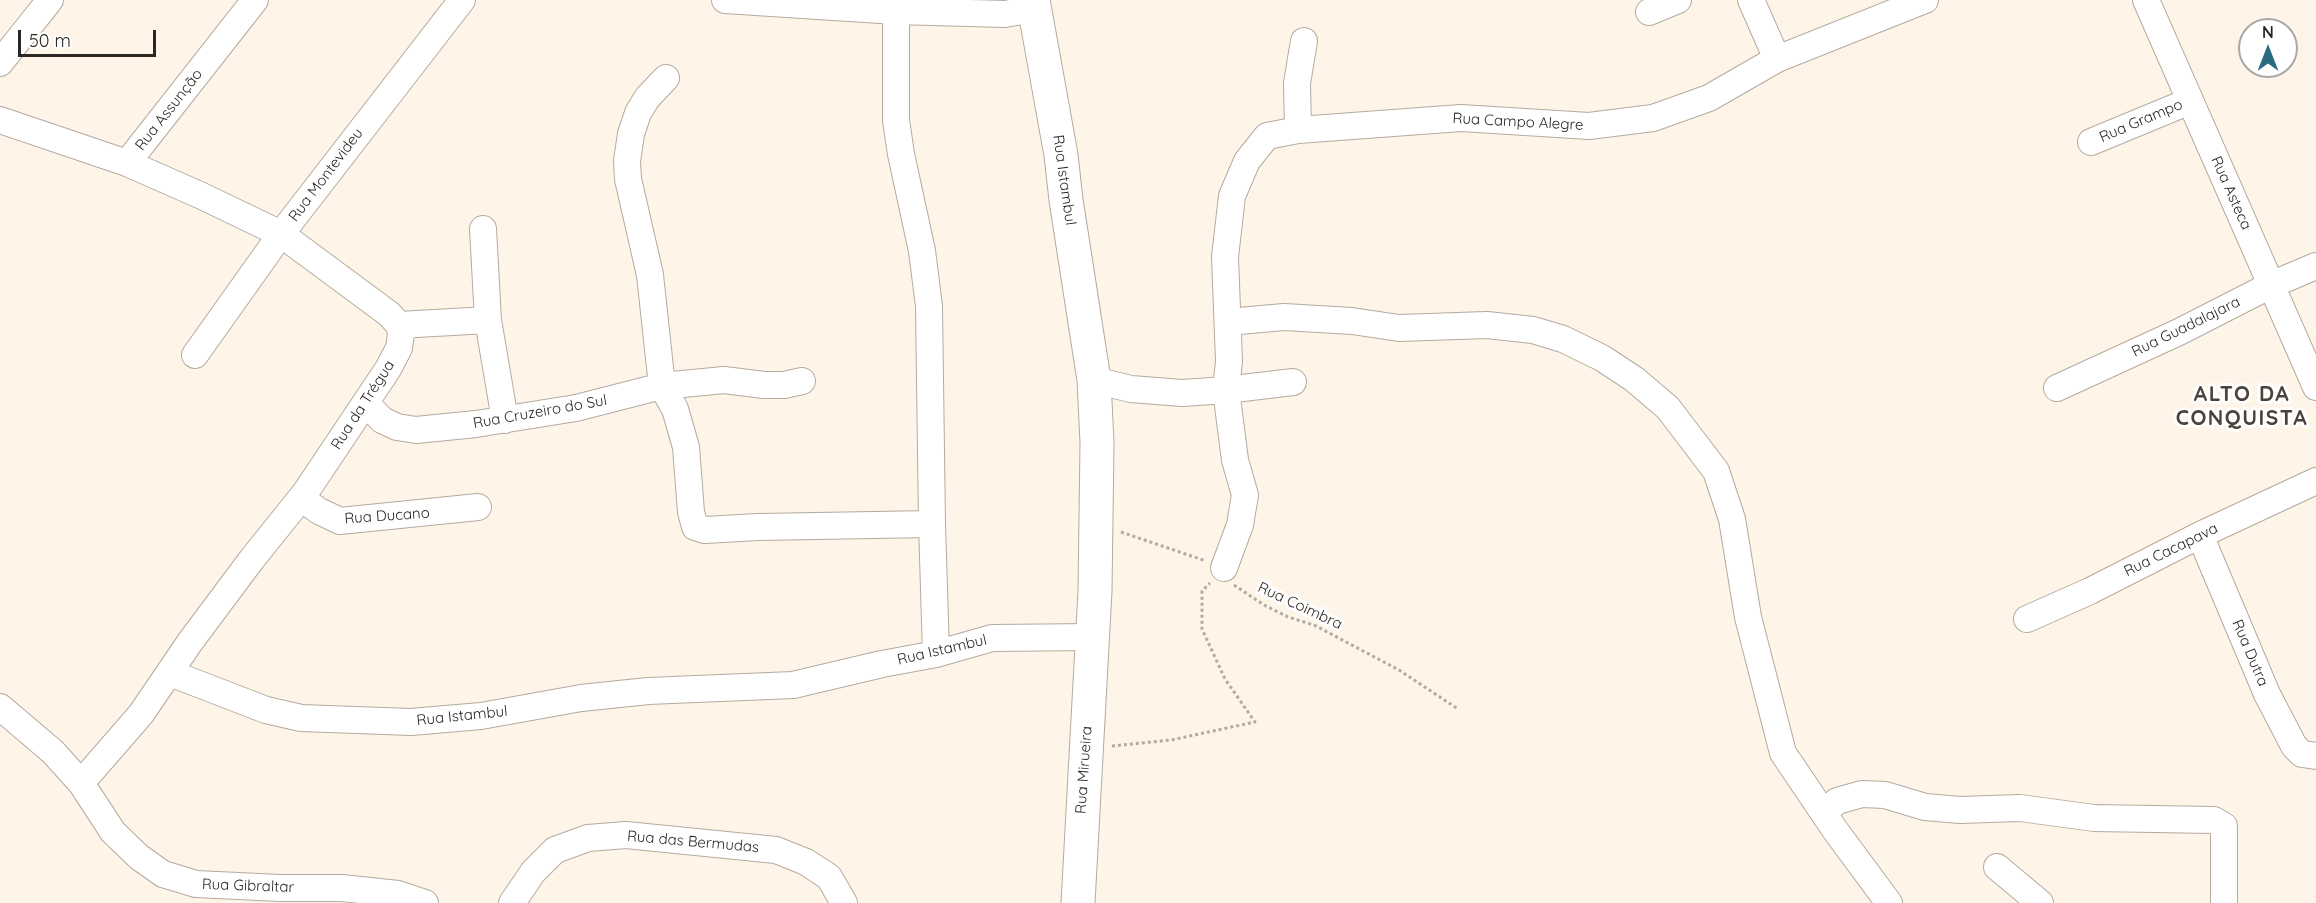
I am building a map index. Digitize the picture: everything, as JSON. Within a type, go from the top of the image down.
[{"type":"main road","name":"Rua Istambul","points":[[1033,4],[1061,155],[1094,380],[1097,523],[1093,637]]},
{"type":"main road","name":"Rua Mirueira","points":[[1078,903],[1093,637]]},
{"type":"street","points":[[0,63],[50,0]]},
{"type":"street","name":"Rua Assunção","points":[[128,163],[255,0]]},
{"type":"street","name":"Rua Montevideu","points":[[195,354],[281,234],[462,0]]},
{"type":"street","points":[[725,0],[805,3],[896,11],[1005,14],[1033,4]]},
{"type":"street","points":[[1649,12],[1678,0]]},
{"type":"street","points":[[1751,0],[1777,59]]},
{"type":"street","name":"Rua Campo Alegre","points":[[1228,322],[1225,257],[1232,196],[1247,161],[1267,136],[1298,130],[1461,118],[1589,126],[1653,117],[1709,98],[1777,59],[1925,0]]},
{"type":"street","name":"Rua Asteca","points":[[2146,0],[2316,387]]},
{"type":"street","points":[[896,11],[897,120],[901,154],[922,251],[929,306],[936,654]]},
{"type":"street","points":[[1298,130],[1297,84],[1304,41]]},
{"type":"street","points":[[666,78],[647,98],[638,113],[631,134],[627,179],[650,275],[662,386],[675,409],[686,447],[691,512],[695,527],[705,530],[932,524]]},
{"type":"street","name":"Rua Grampo","points":[[2091,142],[2190,101]]},
{"type":"street","points":[[0,120],[128,163],[281,234],[381,308],[399,325],[489,321]]},
{"type":"street","points":[[483,229],[489,321],[505,420]]},
{"type":"street","name":"Rua Guadalajara","points":[[2057,388],[2179,332],[2271,285],[2316,266]]},
{"type":"street","points":[[1224,568],[1240,525],[1245,495],[1235,460],[1226,390],[1229,361],[1228,322],[1284,317],[1352,321],[1399,328],[1487,325],[1533,330],[1563,339],[1602,358],[1668,408],[1716,471],[1732,519],[1748,617],[1783,753],[1889,903]]},
{"type":"street","name":"Rua da Trégua","points":[[81,783],[141,714],[190,642],[301,498],[366,404],[399,348],[401,334],[399,325]]},
{"type":"street","name":"Rua Cruzeiro do Sul","points":[[366,404],[382,420],[397,428],[416,430],[505,420],[576,408],[662,386],[724,380],[764,385],[784,385],[802,381]]},
{"type":"street","points":[[1094,380],[1131,388],[1182,393],[1293,382]]},
{"type":"street","name":"Rua Cacapava","points":[[2027,619],[2316,482]]},
{"type":"street","name":"Rua Ducano","points":[[301,498],[319,511],[340,521],[478,507]]},
{"type":"street","name":"Rua Dutra","points":[[2200,535],[2251,657],[2294,746],[2302,754],[2316,756]]},
{"type":"street","name":"Rua Istambul","points":[[170,673],[266,710],[301,718],[411,722],[481,716],[581,698],[648,691],[793,685],[936,654],[992,638],[1093,637]]},
{"type":"street","name":"Rua Gibraltar","points":[[0,707],[31,731],[81,783],[114,832],[139,857],[164,874],[196,884],[342,888],[398,894],[425,903]]},
{"type":"street","points":[[1824,813],[1837,801],[1862,795],[1885,795],[1925,807],[1960,810],[2020,808],[2094,818],[2214,820],[2224,826],[2224,903]]},
{"type":"street","name":"Rua das Bermudas","points":[[512,903],[533,872],[555,850],[588,838],[626,835],[776,850],[806,862],[829,878],[844,903]]},
{"type":"street","points":[[1997,867],[2040,903]]},
{"type":"path","points":[[1086,749],[1171,740],[1256,722],[1225,679],[1202,629],[1202,591],[1224,568],[1097,523]]},
{"type":"path","name":"Rua Coimbra","points":[[1224,568],[1236,588],[1264,605],[1288,617],[1314,625],[1388,664],[1458,709]]},
{"type":"district","name":"ALTO DA CONQUISTA","points":[[2242,407]]}]
